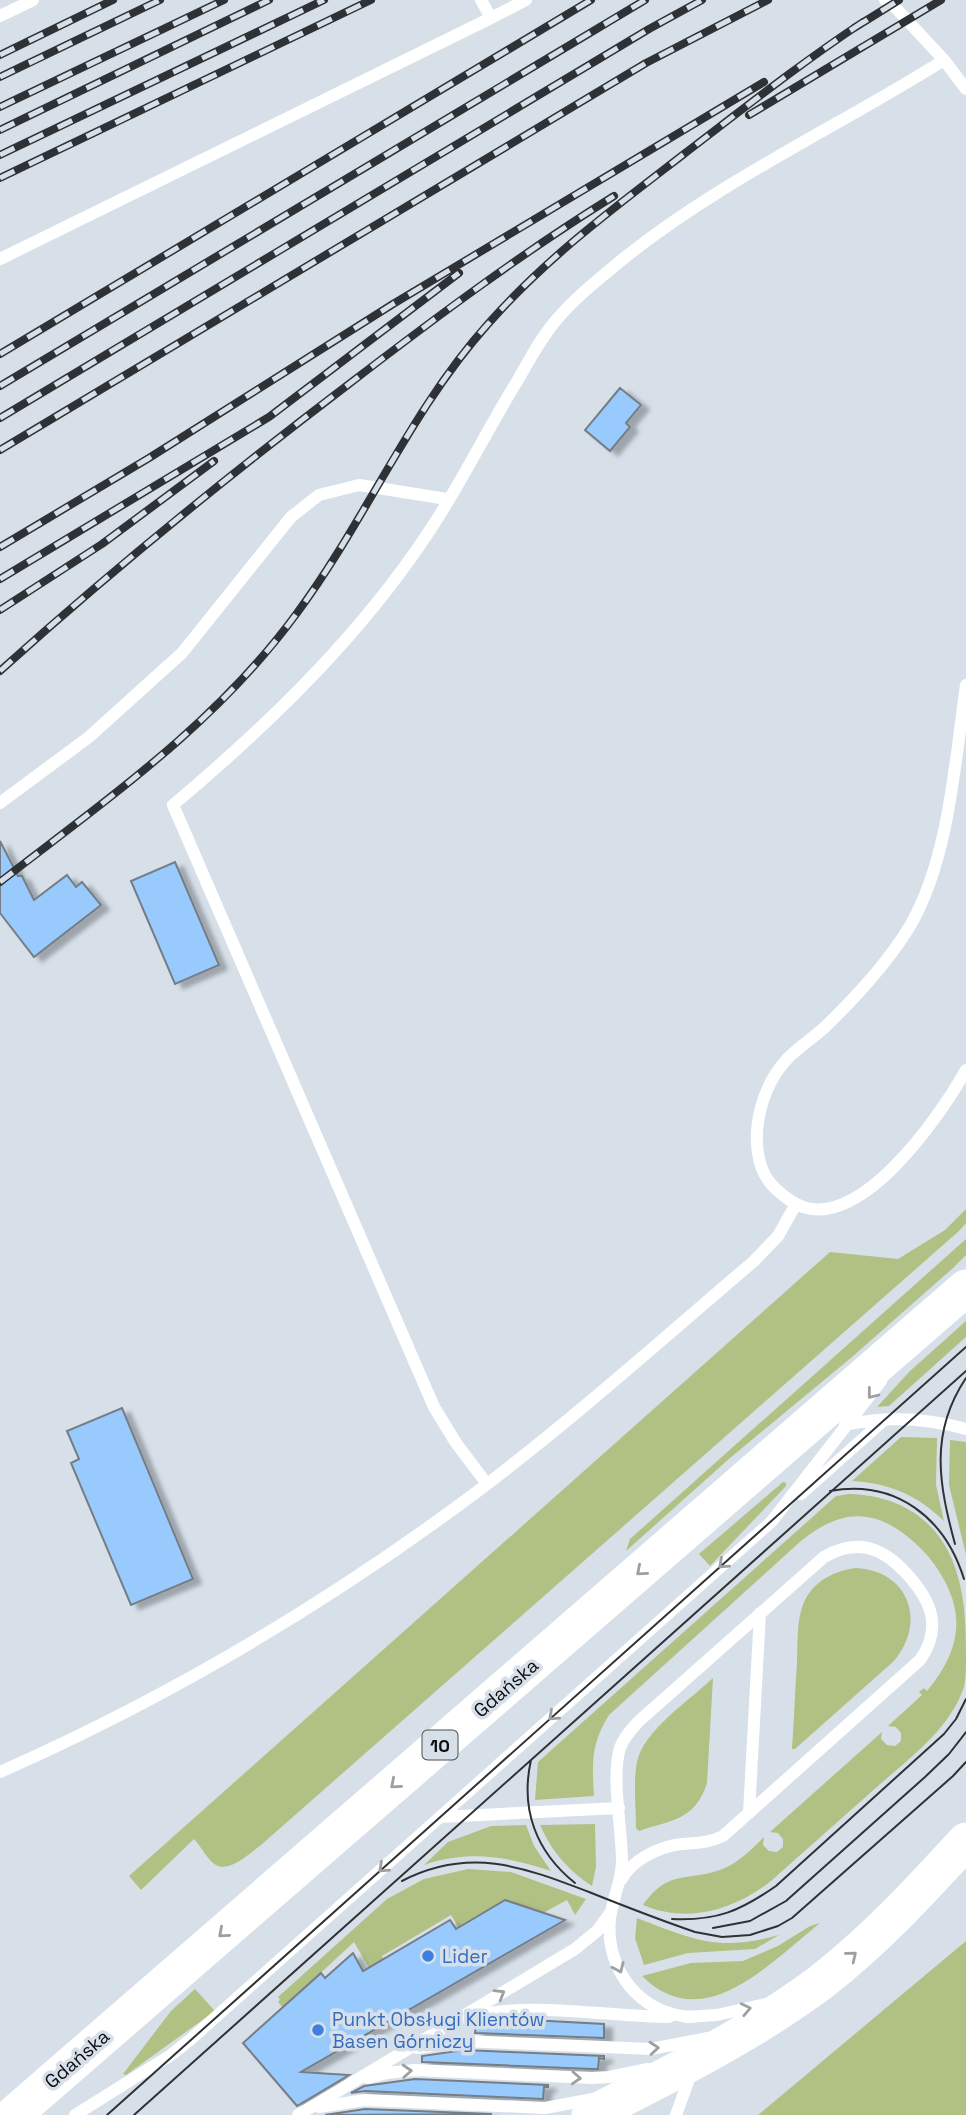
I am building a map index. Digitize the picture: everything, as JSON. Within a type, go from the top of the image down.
[{"type":"main road","name":"Gdańska","points":[[13,2115],[966,1288]]},
{"type":"main road","points":[[590,2115],[698,2058],[798,1997],[863,1947],[904,1909],[966,1841]]},
{"type":"lane","points":[[0,16],[33,0]]},
{"type":"lane","points":[[481,0],[491,18]]},
{"type":"lane","points":[[0,259],[526,0]]},
{"type":"lane","points":[[885,0],[892,4],[944,60],[966,89]]},
{"type":"lane","points":[[487,1484],[456,1443],[435,1407],[173,805],[226,761],[311,678],[380,598],[416,551],[533,355],[557,320],[593,284],[646,240],[712,195],[944,60]]},
{"type":"lane","points":[[0,803],[89,737],[181,653],[291,517],[319,495],[359,485],[447,499]]},
{"type":"lane","points":[[966,685],[942,835],[925,893],[911,925],[892,953],[824,1028],[787,1059],[771,1082],[757,1126],[757,1152],[764,1175],[777,1192],[796,1204],[816,1209],[830,1209],[844,1204],[875,1183],[927,1130],[966,1070]]},
{"type":"lane","points":[[0,1772],[97,1727],[257,1639],[390,1554],[487,1484],[754,1261],[778,1236],[796,1204]]},
{"type":"lane","points":[[772,1521],[906,1352],[966,1288]]},
{"type":"lane","points":[[75,2115],[171,2055],[191,2039],[884,1420]]},
{"type":"lane","points":[[748,1478],[776,1457],[819,1434],[848,1425],[884,1420],[929,1421],[966,1429]]},
{"type":"lane","points":[[621,1880],[630,1868],[653,1853],[673,1846],[718,1839],[911,1670],[927,1648],[932,1627],[928,1603],[920,1588],[891,1558],[865,1548],[842,1549],[824,1557],[627,1734],[618,1754],[622,1857],[621,1880],[610,1918],[614,1960],[626,1983],[638,1997],[657,2009],[678,2016],[693,2017]]},
{"type":"lane","points":[[749,1813],[760,1613]]},
{"type":"lane","points":[[440,1817],[619,1808]]},
{"type":"lane","points":[[298,2115],[581,1945],[604,1923],[614,1902]]},
{"type":"lane","points":[[442,2029],[481,2014],[509,2010],[693,2017],[717,2015],[798,1997]]},
{"type":"lane","points":[[391,2059],[418,2048],[457,2041],[643,2049],[660,2048],[749,2029]]},
{"type":"lane","points":[[341,2089],[370,2077],[403,2070],[600,2078],[698,2058]]},
{"type":"lane","points":[[676,2115],[698,2058]]},
{"type":"lane","points":[[298,2115],[332,2103],[359,2100],[545,2108],[643,2088]]},
{"type":"green space","points":[[966,1209],[966,1223],[959,1231],[261,1845],[240,1861],[222,1867],[210,1860],[194,1839],[141,1890],[129,1876],[830,1252],[898,1259],[945,1230]]},
{"type":"green space","points":[[966,1239],[966,1255],[953,1268],[852,1357],[730,1458],[626,1551],[630,1539]]},
{"type":"green space","points":[[966,1321],[966,1337],[889,1406],[877,1407],[910,1371]]},
{"type":"green space","points":[[901,1437],[937,1438],[936,1485],[944,1521],[913,1497],[902,1492],[878,1484],[852,1481]]},
{"type":"green space","points":[[950,1440],[966,1442],[966,1555],[949,1485]]},
{"type":"green space","points":[[783,1482],[786,1486],[710,1566],[699,1554]]},
{"type":"green space","points":[[849,1494],[881,1498],[910,1510],[933,1530],[951,1557],[962,1594],[966,1630],[965,1680],[957,1703],[924,1746],[757,1891],[726,1906],[694,1913],[660,1911],[643,1905],[662,1885],[725,1868],[746,1854],[764,1837],[763,1845],[769,1851],[777,1852],[783,1847],[783,1839],[778,1833],[770,1832],[882,1732],[881,1739],[887,1745],[895,1746],[901,1741],[901,1733],[896,1727],[888,1726],[922,1695],[919,1692],[924,1688],[927,1691],[949,1657],[956,1624],[955,1607],[940,1574],[928,1556],[898,1529],[883,1521],[868,1517],[836,1520],[801,1541],[609,1715],[599,1735],[594,1754],[594,1796],[535,1800],[538,1762],[836,1496]]},
{"type":"green space","points":[[855,1568],[874,1571],[889,1578],[900,1588],[910,1615],[904,1646],[894,1661],[792,1749],[798,1629],[803,1605],[810,1592],[821,1581],[840,1571]]},
{"type":"green space","points":[[713,1678],[707,1783],[702,1796],[696,1805],[680,1817],[639,1831],[636,1828],[635,1786],[641,1750],[669,1716]]},
{"type":"green space","points":[[595,1824],[596,1867],[592,1886],[562,1860],[540,1825]]},
{"type":"green space","points":[[526,1825],[534,1846],[551,1871],[519,1862],[472,1856],[424,1865],[448,1842],[491,1826]]},
{"type":"green space","points":[[468,1869],[511,1872],[586,1899],[575,1915],[567,1900],[543,1913],[505,1900],[489,1910],[470,1946],[451,1915],[382,1956],[393,1977],[379,1985],[354,1942],[283,2008],[278,2002],[278,1997],[387,1899],[424,1879]]},
{"type":"green space","points":[[637,1918],[691,1938],[723,1943],[740,1943],[779,1935],[755,1949],[688,1953],[644,1965],[635,1938]]},
{"type":"green space","points":[[820,1923],[758,1973],[712,1997],[689,1999],[665,1993],[642,1976],[691,1963],[743,1961]]},
{"type":"green space","points":[[966,1941],[966,2115],[758,2115]]},
{"type":"green space","points":[[195,1989],[215,2011],[126,2075],[123,2074],[171,2011]]},
{"type":"building","points":[[620,388],[641,405],[626,423],[630,427],[610,451],[585,430]]},
{"type":"building","points":[[0,841],[34,900],[67,875],[76,887],[82,882],[101,905],[34,957],[0,913]]},
{"type":"building","points":[[175,862],[219,965],[175,984],[131,881]]},
{"type":"building","points":[[122,1408],[193,1579],[131,1605],[71,1463],[79,1459],[67,1431]]},
{"type":"building","points":[[505,1900],[565,1920],[301,2072],[349,2075],[297,2106],[243,2043],[321,1973],[325,1978],[353,1953],[363,1971],[450,1920],[456,1929]]},
{"type":"building","points":[[512,2019],[604,2024],[604,2038],[475,2033],[476,2025]]},
{"type":"building","points":[[464,2050],[604,2056],[604,2059],[599,2058],[598,2069],[422,2062],[422,2056]]},
{"type":"building","points":[[415,2079],[548,2087],[544,2087],[543,2099],[365,2091],[351,2093],[364,2086]]},
{"type":"building","points":[[365,2109],[492,2114],[325,2115]]},
{"type":"tram line","points":[[107,2115],[966,1347]]},
{"type":"tram line","points":[[134,2115],[966,1371]]},
{"type":"tram line","points":[[955,1544],[942,1480],[942,1439],[946,1419],[966,1378]]},
{"type":"tram line","points":[[830,1491],[876,1491],[896,1497],[915,1508],[931,1521],[944,1538],[964,1579]]},
{"type":"tram line","points":[[672,1919],[702,1918],[727,1913],[776,1886],[944,1734],[956,1719],[966,1699]]},
{"type":"tram line","points":[[713,1928],[750,1921],[786,1901],[925,1777],[949,1754],[966,1732]]},
{"type":"tram line","points":[[531,1760],[528,1796],[534,1828],[550,1858],[575,1883]]},
{"type":"tram line","points":[[402,1881],[427,1870],[451,1864],[496,1864],[542,1875],[695,1932],[722,1937],[750,1935],[778,1926],[792,1918],[966,1762]]},
{"type":"railway","points":[[0,55],[113,0]]},
{"type":"railway","points":[[0,77],[160,0]]},
{"type":"railway","points":[[0,107],[224,0]]},
{"type":"railway","points":[[0,130],[269,0]]},
{"type":"railway","points":[[0,155],[324,0]]},
{"type":"railway","points":[[0,178],[371,0]]},
{"type":"railway","points":[[0,354],[591,0]]},
{"type":"railway","points":[[0,386],[645,0]]},
{"type":"railway","points":[[0,418],[649,29],[702,0]]},
{"type":"railway","points":[[0,450],[646,63],[768,0]]},
{"type":"railway","points":[[854,28],[899,0]]},
{"type":"railway","points":[[749,115],[941,0]]},
{"type":"railway","points":[[0,882],[158,758],[196,725],[265,653],[322,577],[435,393],[488,324],[533,277],[607,214],[772,86],[863,22]]},
{"type":"railway","points":[[0,547],[149,458],[393,304],[764,82]]},
{"type":"railway","points":[[0,671],[128,560],[304,418],[479,287],[614,196]]},
{"type":"railway","points":[[0,579],[269,417],[459,273]]},
{"type":"railway","points":[[0,610],[102,544],[214,461]]},
{"type":"place","name":"Lider","points":[[428,1956]]},
{"type":"place","name":"Punkt Obsługi Klientów Basen Górniczy","points":[[318,2030]]}]
